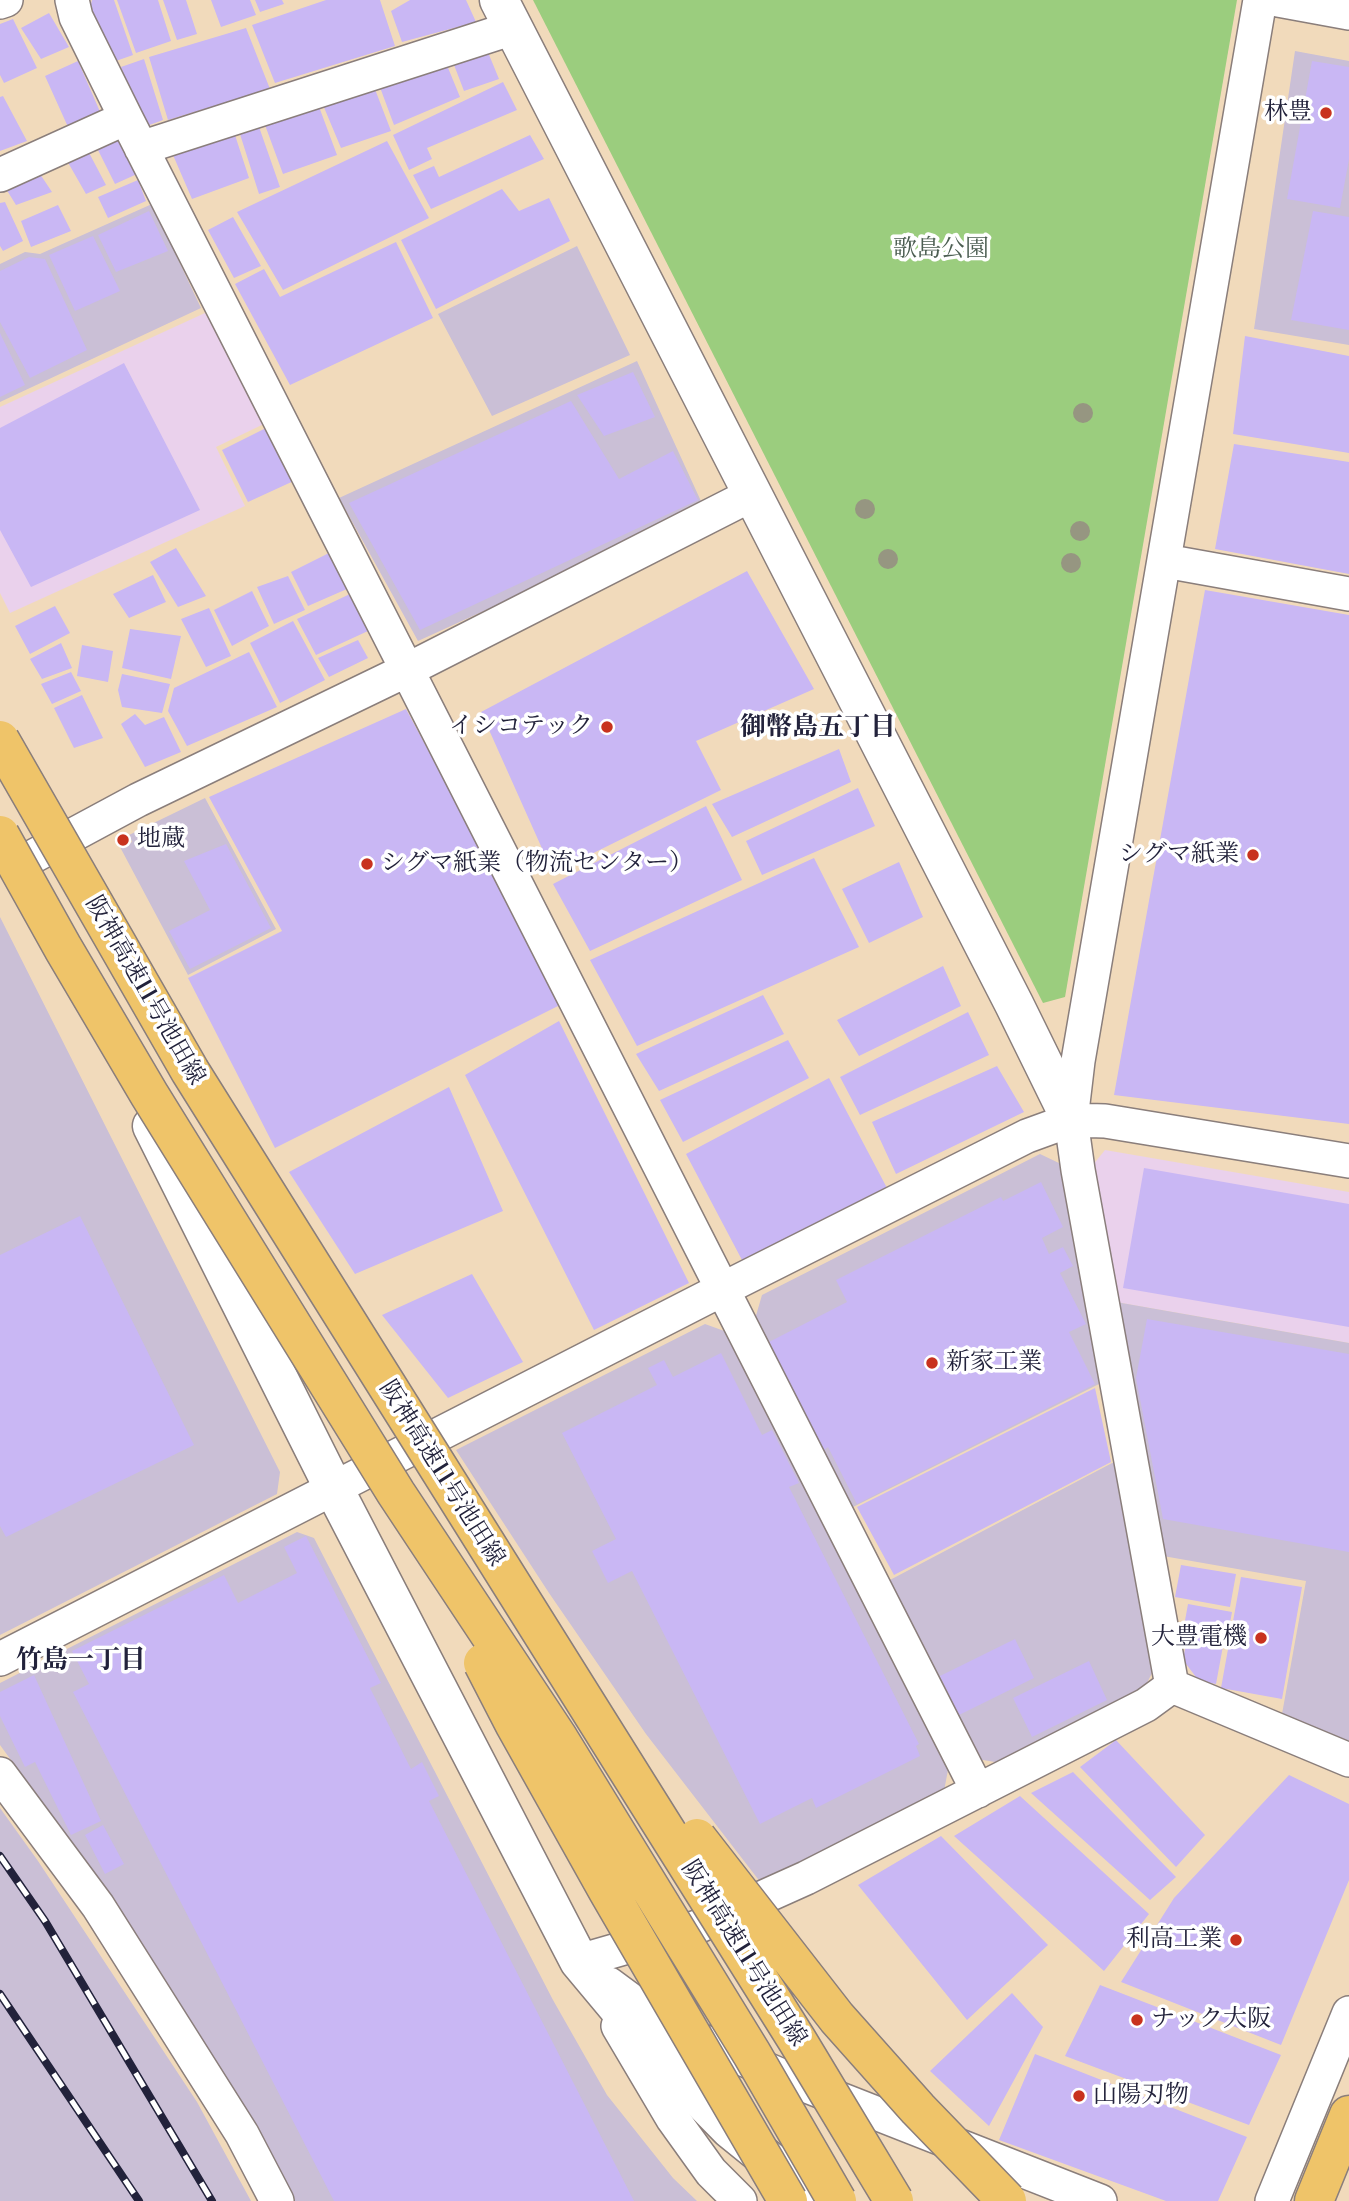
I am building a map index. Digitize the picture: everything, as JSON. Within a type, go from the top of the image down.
[{"type":"main road","name":"阪神高速11号池田線","points":[[0,740],[102,922],[190,1071],[797,2040],[894,2201]]},
{"type":"main road","name":"阪神高速11号池田線","points":[[10,850],[62,948],[149,1094],[396,1493],[557,1736],[752,2054],[837,2201]]},
{"type":"main road","points":[[396,1493],[515,1725],[788,2201]]},
{"type":"main road","points":[[546,1638],[836,2018],[918,2109],[1007,2201]]},
{"type":"main road","points":[[1314,2201],[1349,2115]]},
{"type":"street","points":[[0,2],[6,0]]},
{"type":"street","points":[[72,0],[76,17],[141,148],[978,1791]]},
{"type":"street","points":[[1172,1686],[1071,1120],[1080,1049],[1261,0]]},
{"type":"street","points":[[1278,0],[1349,13]]},
{"type":"street","points":[[141,148],[506,14],[1071,1120]]},
{"type":"street","points":[[0,175],[126,118]]},
{"type":"street","points":[[10,850],[138,800],[407,670],[751,495]]},
{"type":"street","points":[[1166,561],[1349,594]]},
{"type":"street","points":[[0,826],[334,1489],[579,1961],[673,2119],[711,2172],[740,2201]]},
{"type":"street","points":[[0,1659],[1027,1136],[1071,1120],[1105,1121],[1349,1161]]},
{"type":"street","points":[[1172,1686],[1349,1760]]},
{"type":"street","points":[[579,1961],[697,1927],[806,1878],[1146,1705],[1172,1686]]},
{"type":"street","points":[[0,1774],[98,1906],[242,2133],[277,2201]]},
{"type":"street","points":[[579,1961],[660,2058],[730,2129],[819,2201]]},
{"type":"street","points":[[579,1961],[655,2018],[713,2046],[789,2079],[1100,2201]]},
{"type":"street","points":[[1272,2201],[1349,2013]]},
{"type":"shaded area","points":[[1295,51],[1349,61],[1349,345],[1254,329]]},
{"type":"shaded area","points":[[152,204],[201,308],[0,402],[0,264],[25,252],[40,254]]},
{"type":"shaded area","points":[[577,246],[630,355],[492,416],[438,314]]},
{"type":"shaded area","points":[[205,313],[268,422],[216,447],[245,506],[10,613],[0,593],[0,407]]},
{"type":"shaded area","points":[[637,361],[705,510],[418,641],[339,498]]},
{"type":"shaded area","points":[[205,798],[276,929],[188,975],[120,847],[132,842],[129,835]]},
{"type":"shaded area","points":[[0,917],[280,1472],[277,1494],[0,1635]]},
{"type":"shaded area","points":[[1105,1150],[1349,1192],[1349,1343],[1116,1302],[1092,1166]]},
{"type":"shaded area","name":"新家工業","points":[[1040,1154],[1061,1164],[1099,1384],[851,1508],[755,1319],[762,1295]]},
{"type":"shaded area","points":[[1116,1302],[1349,1343],[1349,1741],[1282,1714],[1306,1581],[1163,1556]]},
{"type":"shaded area","points":[[705,1324],[727,1332],[948,1770],[944,1791],[761,1883],[646,1734],[549,1593],[456,1450]]},
{"type":"shaded area","points":[[1114,1462],[1153,1671],[1143,1691],[1001,1763],[977,1759],[888,1581]]},
{"type":"shaded area","points":[[297,1532],[314,1538],[553,2000],[607,2095],[673,2178],[697,2201],[292,2201],[98,1880],[0,1745],[0,1683]]},
{"type":"shaded area","points":[[0,1808],[197,2102],[251,2201],[0,2201]]},
{"type":"green space","name":"歌島公園","points":[[533,0],[1237,0],[1065,997],[1043,1003]]},
{"type":"building","points":[[92,0],[114,0],[133,55],[113,62],[90,8]]},
{"type":"building","points":[[117,0],[158,0],[171,41],[136,53]]},
{"type":"building","points":[[163,0],[186,0],[197,34],[177,40]]},
{"type":"building","points":[[211,0],[250,0],[256,15],[221,27]]},
{"type":"building","points":[[255,0],[282,0],[284,4],[260,12]]},
{"type":"building","points":[[326,0],[380,0],[395,46],[275,83],[252,25]]},
{"type":"building","points":[[410,0],[466,0],[476,22],[402,42],[391,11]]},
{"type":"building","points":[[49,13],[69,47],[41,59],[21,28]]},
{"type":"building","points":[[13,19],[37,68],[4,83],[0,75],[0,24]]},
{"type":"building","points":[[246,28],[270,89],[168,120],[149,57]]},
{"type":"building","points":[[485,45],[499,79],[464,91],[451,57]]},
{"type":"building","points":[[444,58],[460,97],[394,125],[378,82]]},
{"type":"building","points":[[144,59],[163,120],[144,127],[121,67]]},
{"type":"building","points":[[78,61],[101,114],[68,127],[45,76]]},
{"type":"building","name":"林豊","points":[[1312,61],[1349,67],[1349,159],[1340,208],[1287,199]]},
{"type":"building","points":[[503,82],[517,110],[427,148],[432,159],[409,170],[393,135]]},
{"type":"building","points":[[373,84],[391,131],[341,148],[323,105]]},
{"type":"building","points":[[3,96],[27,141],[0,151],[0,97]]},
{"type":"building","points":[[318,104],[337,155],[283,174],[265,125]]},
{"type":"building","points":[[258,124],[280,187],[259,194],[239,131]]},
{"type":"building","points":[[234,132],[249,178],[192,199],[173,155]]},
{"type":"building","points":[[118,135],[137,174],[115,184],[96,146]]},
{"type":"building","points":[[530,135],[544,159],[431,209],[413,175],[434,166],[439,177]]},
{"type":"building","points":[[387,141],[429,218],[283,290],[237,212]]},
{"type":"building","points":[[86,147],[106,185],[86,194],[66,159]]},
{"type":"building","points":[[36,168],[52,192],[16,205],[3,184]]},
{"type":"building","points":[[138,180],[146,201],[108,218],[98,197]]},
{"type":"building","points":[[502,189],[519,211],[549,198],[570,241],[436,309],[401,240]]},
{"type":"building","points":[[5,202],[23,241],[3,251],[0,246],[0,203]]},
{"type":"building","points":[[58,205],[71,231],[31,247],[21,221]]},
{"type":"building","points":[[149,211],[168,251],[116,272],[98,235]]},
{"type":"building","points":[[1313,211],[1349,217],[1349,330],[1291,320]]},
{"type":"building","points":[[233,217],[261,266],[234,278],[208,230]]},
{"type":"building","points":[[93,236],[120,291],[75,311],[49,255]]},
{"type":"building","points":[[396,242],[433,318],[290,385],[235,284],[264,269],[280,297]]},
{"type":"building","points":[[29,257],[45,259],[87,350],[30,378],[0,322],[0,271]]},
{"type":"building","points":[[0,333],[25,385],[0,397]]},
{"type":"building","points":[[1245,336],[1349,356],[1349,453],[1233,434]]},
{"type":"building","points":[[124,363],[200,510],[31,587],[0,530],[0,428]]},
{"type":"building","points":[[633,372],[655,417],[604,436],[577,395]]},
{"type":"building","points":[[571,401],[619,479],[673,451],[698,500],[420,630],[349,503]]},
{"type":"building","points":[[270,426],[298,479],[248,502],[222,450]]},
{"type":"building","points":[[1234,444],[1349,462],[1349,574],[1215,549]]},
{"type":"building","points":[[176,548],[206,596],[178,607],[150,562]]},
{"type":"building","points":[[331,552],[347,589],[308,606],[291,572]]},
{"type":"building","name":"イシコテック","points":[[747,571],[814,689],[696,741],[721,790],[553,873],[481,712]]},
{"type":"building","points":[[153,575],[166,602],[129,618],[113,594]]},
{"type":"building","points":[[288,576],[305,610],[274,624],[257,587]]},
{"type":"building","name":"シグマ紙業","points":[[1205,590],[1349,615],[1349,1124],[1114,1095]]},
{"type":"building","points":[[252,591],[269,626],[232,646],[214,610]]},
{"type":"building","points":[[350,594],[368,631],[316,655],[297,619]]},
{"type":"building","points":[[55,606],[70,633],[30,654],[15,626]]},
{"type":"building","points":[[209,608],[231,656],[206,667],[181,619]]},
{"type":"building","points":[[293,621],[325,680],[280,703],[250,643]]},
{"type":"building","points":[[130,629],[181,636],[171,679],[122,668]]},
{"type":"building","points":[[358,640],[368,658],[329,677],[318,658]]},
{"type":"building","points":[[61,643],[72,668],[42,679],[30,659]]},
{"type":"building","points":[[82,645],[113,651],[108,682],[77,676]]},
{"type":"building","points":[[249,652],[277,707],[187,746],[168,711],[174,688]]},
{"type":"building","points":[[71,672],[81,691],[52,704],[41,684]]},
{"type":"building","points":[[122,674],[170,684],[162,713],[122,707],[118,690]]},
{"type":"building","points":[[82,695],[103,738],[74,748],[54,708]]},
{"type":"building","name":"シグマ紙業（物流センター）","points":[[406,709],[564,1003],[275,1148],[188,978],[282,931],[209,797]]},
{"type":"building","points":[[135,714],[145,725],[164,717],[181,752],[145,767],[121,724]]},
{"type":"building","points":[[839,749],[851,782],[732,837],[712,804]]},
{"type":"building","points":[[858,788],[875,826],[762,875],[746,841]]},
{"type":"building","points":[[706,806],[742,880],[590,951],[553,884]]},
{"type":"building","points":[[226,844],[271,928],[190,969],[169,931],[210,910],[184,861]]},
{"type":"building","points":[[814,858],[859,947],[637,1046],[590,960]]},
{"type":"building","points":[[899,862],[923,917],[869,943],[842,889]]},
{"type":"building","points":[[943,966],[961,1006],[859,1056],[837,1020]]},
{"type":"building","points":[[763,995],[784,1034],[659,1091],[636,1054]]},
{"type":"building","points":[[968,1012],[989,1055],[860,1115],[840,1077]]},
{"type":"building","points":[[559,1021],[689,1283],[594,1330],[465,1075]]},
{"type":"building","points":[[788,1040],[809,1078],[683,1142],[660,1100]]},
{"type":"building","points":[[997,1066],[1024,1112],[896,1174],[872,1122]]},
{"type":"building","points":[[829,1078],[887,1188],[742,1260],[686,1154]]},
{"type":"building","points":[[449,1087],[503,1211],[355,1274],[289,1172]]},
{"type":"building","points":[[1144,1168],[1349,1204],[1349,1327],[1123,1288]]},
{"type":"building","name":"新家工業","points":[[1041,1182],[1063,1227],[1042,1238],[1049,1254],[1063,1247],[1073,1266],[1060,1273],[1086,1324],[1069,1332],[1095,1384],[857,1504],[828,1447],[824,1450],[769,1342],[847,1302],[836,1280],[1001,1197],[1003,1201]]},
{"type":"building","points":[[80,1216],[194,1445],[6,1537],[0,1526],[0,1255]]},
{"type":"building","points":[[472,1274],[523,1362],[448,1398],[382,1315]]},
{"type":"building","points":[[1147,1319],[1349,1354],[1349,1552],[1163,1519],[1136,1378]]},
{"type":"building","points":[[721,1353],[762,1435],[772,1430],[799,1483],[789,1487],[919,1744],[916,1746],[920,1756],[816,1808],[812,1798],[760,1824],[632,1571],[608,1583],[592,1551],[616,1539],[562,1433],[657,1385],[648,1368],[664,1360],[673,1377]]},
{"type":"building","points":[[1095,1388],[1111,1462],[894,1575],[857,1507]]},
{"type":"building","points":[[306,1536],[381,1683],[370,1688],[411,1769],[422,1762],[439,1796],[429,1801],[634,2201],[334,2201],[73,1692],[89,1684],[72,1651],[224,1575],[238,1603],[297,1573],[284,1547]]},
{"type":"building","points":[[1181,1565],[1236,1574],[1230,1607],[1175,1597]]},
{"type":"building","name":"大豊電機","points":[[1241,1577],[1302,1587],[1282,1699],[1221,1688]]},
{"type":"building","points":[[1188,1604],[1232,1612],[1226,1645],[1209,1642],[1223,1646],[1216,1684],[1199,1681],[1183,1660],[1187,1638],[1182,1637]]},
{"type":"building","points":[[1015,1639],[1034,1678],[959,1715],[940,1676]]},
{"type":"building","points":[[1089,1661],[1107,1700],[1032,1737],[1013,1698]]},
{"type":"building","points":[[34,1675],[101,1821],[71,1835],[35,1762],[25,1767],[0,1716],[0,1692]]},
{"type":"building","points":[[1116,1740],[1205,1835],[1176,1867],[1080,1767]]},
{"type":"building","points":[[1073,1772],[1176,1877],[1150,1900],[1031,1793]]},
{"type":"building","name":"利高工業","points":[[1289,1775],[1349,1804],[1349,1880],[1281,2045],[1121,1982],[1174,1898]]},
{"type":"building","points":[[1020,1796],[1149,1914],[1104,1971],[954,1836]]},
{"type":"building","points":[[103,1825],[124,1864],[105,1874],[85,1835]]},
{"type":"building","points":[[941,1836],[1048,1945],[967,2020],[858,1885]]},
{"type":"building","name":"ナック大阪","points":[[1100,1985],[1281,2055],[1249,2125],[1065,2056]]},
{"type":"building","points":[[1012,1993],[1043,2027],[989,2126],[930,2071]]},
{"type":"building","name":"山陽刃物","points":[[1035,2054],[1247,2137],[1218,2201],[1166,2201],[999,2140]]},
{"type":"railway","points":[[0,1856],[45,1921],[212,2201]]},
{"type":"railway","points":[[0,1994],[139,2201]]},
{"type":"place","name":"林豊","points":[[1326,113]]},
{"type":"place","name":"イシコテック","points":[[607,727]]},
{"type":"place","name":"地蔵","points":[[123,840]]},
{"type":"place","name":"シグマ紙業","points":[[1253,855]]},
{"type":"place","name":"シグマ紙業（物流センター）","points":[[367,864]]},
{"type":"place","name":"新家工業","points":[[932,1363]]},
{"type":"place","name":"大豊電機","points":[[1261,1638]]},
{"type":"place","name":"利高工業","points":[[1236,1940]]},
{"type":"place","name":"ナック大阪","points":[[1137,2020]]},
{"type":"place","name":"山陽刃物","points":[[1079,2096]]},
{"type":"district","name":"御幣島五丁目","points":[[818,729]]},
{"type":"district","name":"竹島一丁目","points":[[81,1662]]}]
